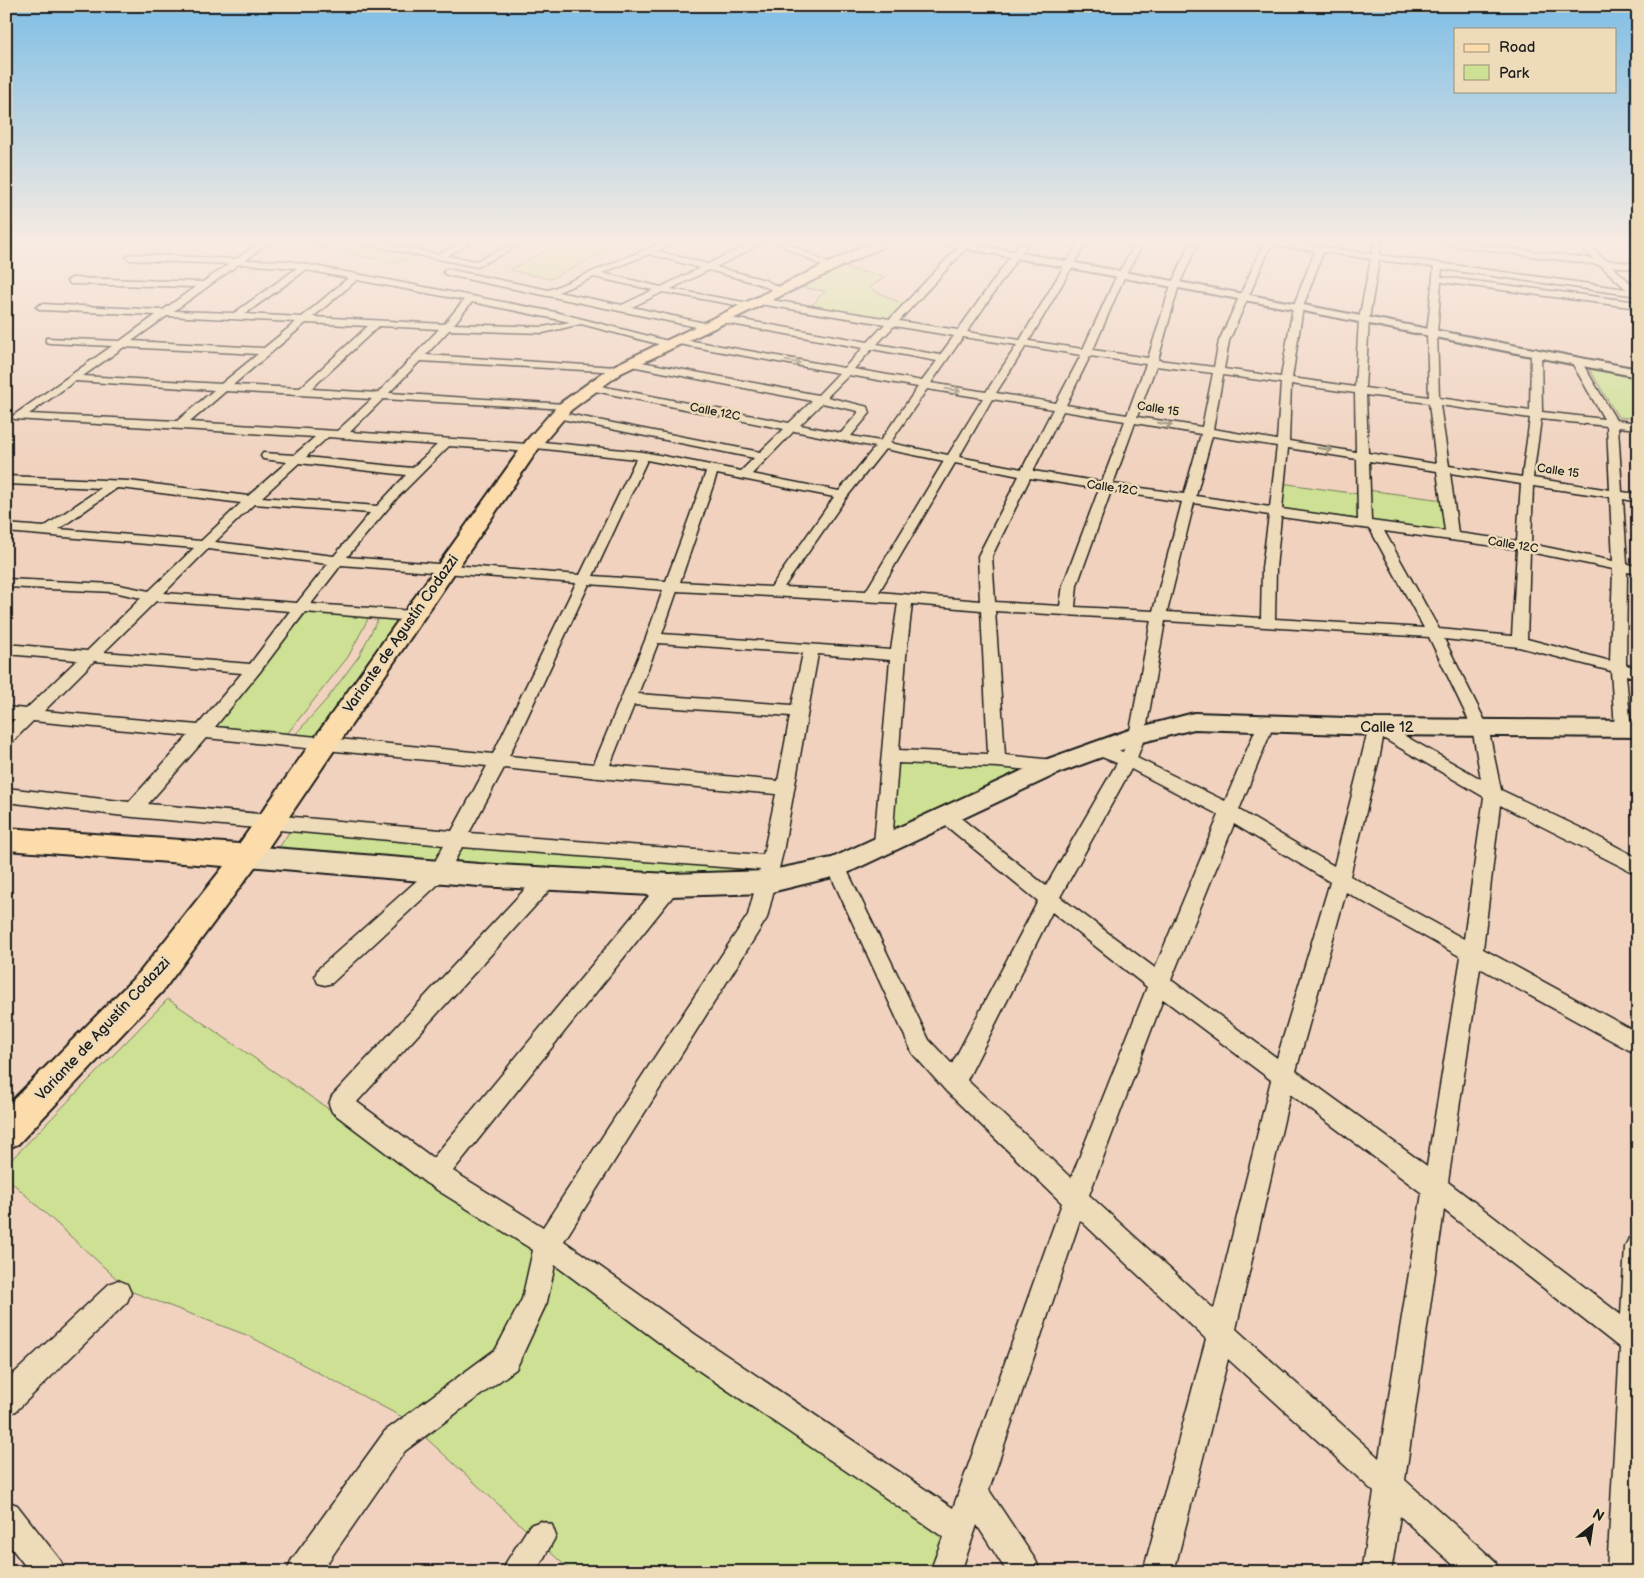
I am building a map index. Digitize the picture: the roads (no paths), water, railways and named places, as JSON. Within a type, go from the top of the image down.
[{"type":"main road","name":"Variante de Agustín Codazzi","points":[[6,1132],[151,982],[247,856],[532,446],[561,411],[590,387],[624,366],[727,317]]},
{"type":"main road","name":"Calle 12","points":[[247,856],[439,872],[670,885],[836,867],[1053,766],[1138,736],[1194,721],[1376,727],[1480,726],[1630,729]]},
{"type":"main road","points":[[6,838],[247,856]]},
{"type":"street","points":[[157,317],[18,416],[340,434],[445,444],[532,446],[643,456],[842,495]]},
{"type":"street","points":[[226,317],[543,330],[580,322]]},
{"type":"street","points":[[180,424],[265,351],[310,317]]},
{"type":"street","points":[[340,434],[382,395],[456,317]]},
{"type":"street","name":"Calle 15","points":[[561,317],[672,342],[844,372],[1283,444],[1362,454],[1638,498]]},
{"type":"street","points":[[675,317],[944,359]]},
{"type":"street","points":[[852,317],[1152,362],[1536,415],[1638,426]]},
{"type":"street","points":[[743,476],[820,399],[898,317]]},
{"type":"street","points":[[774,592],[842,495],[882,446],[974,317]]},
{"type":"street","points":[[870,596],[952,460],[988,396],[1039,317]]},
{"type":"street","points":[[997,761],[985,556],[1028,474],[1103,317]]},
{"type":"street","points":[[1067,610],[1070,585],[1152,362],[1166,317]]},
{"type":"street","points":[[954,1083],[1049,898],[1128,760],[1138,736],[1159,615],[1206,431],[1224,341],[1235,317]]},
{"type":"street","points":[[1268,623],[1269,568],[1283,444],[1286,380],[1296,317]]},
{"type":"street","points":[[1351,317],[1638,372]]},
{"type":"street","points":[[1434,317],[1432,333],[1434,400],[1452,537]]},
{"type":"street","points":[[1364,319],[1360,390],[1362,454],[1370,524],[1434,633],[1480,726],[1493,794],[1472,952],[1376,1572]]},
{"type":"street","points":[[304,390],[376,324]]},
{"type":"street","points":[[49,340],[265,351]]},
{"type":"street","points":[[1519,642],[1527,481],[1536,415],[1536,352]]},
{"type":"street","points":[[417,358],[624,366],[820,399],[864,409],[864,413],[844,437]]},
{"type":"street","points":[[1576,361],[1612,423],[1620,566],[1618,668],[1630,729]]},
{"type":"street","points":[[72,378],[224,388],[304,390],[382,395],[561,411],[763,456]]},
{"type":"street","name":"Calle 12C","points":[[590,387],[1028,474],[1274,512],[1524,546],[1638,570]]},
{"type":"street","points":[[6,738],[204,545],[325,434]]},
{"type":"street","points":[[133,810],[254,669],[318,584],[413,472],[445,444]]},
{"type":"street","points":[[267,456],[413,472]]},
{"type":"street","points":[[325,976],[439,872],[498,762],[643,456]]},
{"type":"street","points":[[599,772],[653,638],[713,469]]},
{"type":"street","points":[[6,480],[113,485],[252,500],[382,510]]},
{"type":"street","points":[[47,531],[113,485]]},
{"type":"street","points":[[6,528],[204,545],[339,561],[670,586],[870,596],[988,606],[1434,633],[1519,642],[1638,673]]},
{"type":"street","points":[[6,583],[114,588],[151,596],[414,616]]},
{"type":"street","points":[[883,844],[898,656],[905,600]]},
{"type":"street","points":[[653,638],[898,656]]},
{"type":"street","points":[[6,649],[254,669]]},
{"type":"street","points":[[302,1572],[395,1441],[506,1359],[534,1302],[547,1244],[757,918],[769,873],[811,649]]},
{"type":"street","points":[[627,699],[798,711]]},
{"type":"street","points":[[6,713],[599,772],[784,788]]},
{"type":"street","points":[[945,1572],[975,1495],[1075,1199],[1158,983],[1266,724]]},
{"type":"street","points":[[1158,1572],[1221,1334],[1283,1076],[1340,879],[1372,755],[1376,727],[1493,794],[1581,836],[1638,867]]},
{"type":"street","points":[[1100,750],[1128,760],[1230,812],[1340,879],[1638,1045]]},
{"type":"street","points":[[890,756],[997,761],[1053,766]]},
{"type":"street","points":[[6,795],[133,810],[457,839],[769,873]]},
{"type":"street","points":[[946,816],[1158,983],[1436,1188],[1636,1344]]},
{"type":"street","points":[[836,867],[921,1047],[954,1083],[1075,1199],[1221,1334],[1484,1572]]},
{"type":"street","points":[[548,878],[340,1104],[435,1174],[547,1244],[686,1345],[961,1531]]},
{"type":"street","points":[[435,1174],[561,1016],[670,885]]},
{"type":"street","points":[[1622,1572],[1636,1344],[1638,1247]]},
{"type":"street","points":[[6,1401],[118,1293]]},
{"type":"street","points":[[975,1495],[1025,1572]]},
{"type":"street","points":[[6,1516],[50,1572]]},
{"type":"street","points":[[518,1572],[541,1536]]}]
